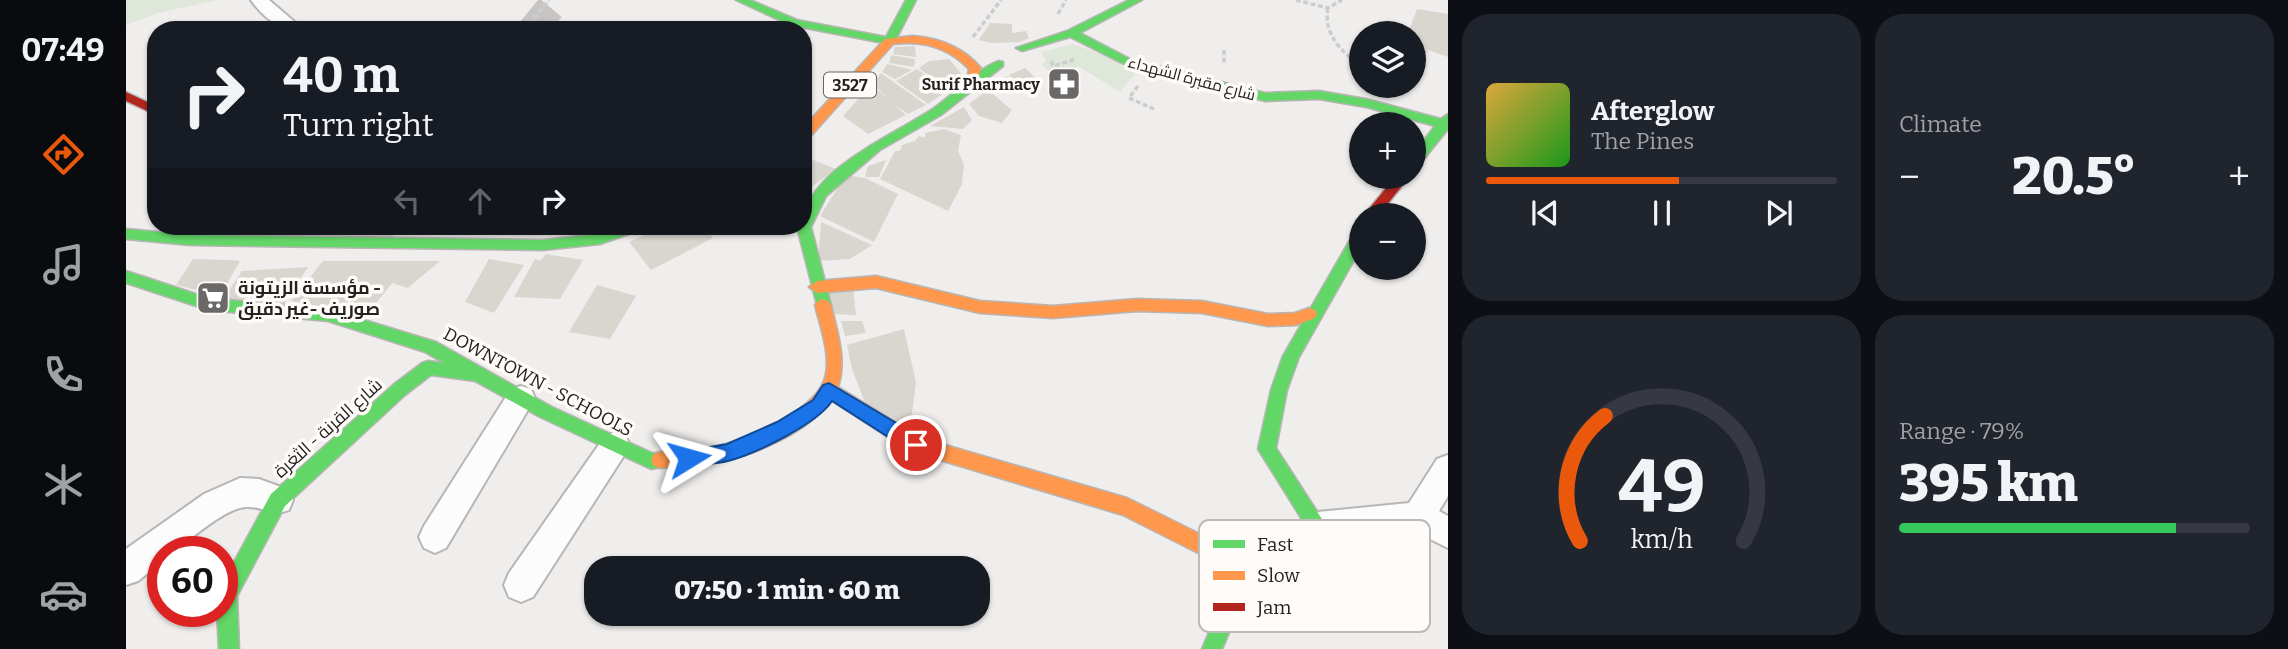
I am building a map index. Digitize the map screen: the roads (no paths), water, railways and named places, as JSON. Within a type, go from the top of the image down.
[{"type":"main road","points":[[741,0],[789,21]]},
{"type":"main road","name":"3527","points":[[812,125],[889,41],[911,0]]},
{"type":"main road","points":[[840,156],[862,154],[937,112],[999,64],[1013,61],[1012,49],[1071,33],[1137,0]]},
{"type":"main road","points":[[797,21],[810,11]]},
{"type":"main road","points":[[899,23],[983,50],[991,61],[999,64]]},
{"type":"main road","points":[[812,26],[889,41],[911,39],[959,52],[975,68],[972,84]]},
{"type":"main road","name":"شارع مقبرة الشهداء","points":[[1071,33],[1126,61],[1265,97],[1319,95],[1446,122]]},
{"type":"main road","points":[[126,96],[147,106]]},
{"type":"main road","points":[[1426,148],[1446,122]]},
{"type":"main road","name":"3527","points":[[812,140],[818,148]]},
{"type":"main road","points":[[812,210],[820,193],[875,147]]},
{"type":"main road","points":[[1381,203],[1392,189]]},
{"type":"main road","points":[[126,234],[190,240],[543,245],[600,239],[611,235]]},
{"type":"main road","points":[[806,235],[831,338],[834,375],[829,390],[916,445],[1127,507],[1199,541]]},
{"type":"main road","points":[[1313,520],[1267,449],[1279,382],[1310,314],[1319,304],[1349,254]]},
{"type":"main road","name":"DOWNTOWN - SCHOOLS","points":[[126,277],[208,304],[328,315],[430,347],[521,398],[651,461],[728,452],[783,428],[819,405],[829,390]]},
{"type":"main road","points":[[817,286],[876,282],[980,307],[1053,312],[1138,305],[1202,307],[1268,320],[1296,319],[1310,314]]},
{"type":"main road","points":[[399,390],[406,361],[400,337]]},
{"type":"main road","name":"شارع القرنة - الثغرة","points":[[229,649],[227,595],[278,500],[399,390],[428,368],[478,374]]},
{"type":"main road","points":[[1212,649],[1219,632]]},
{"type":"street","points":[[260,0],[283,21]]},
{"type":"street","points":[[435,537],[521,398]]},
{"type":"street","points":[[521,585],[615,445]]},
{"type":"street","points":[[1418,517],[1448,469]]},
{"type":"street","points":[[126,569],[235,494],[255,492],[278,500]]},
{"type":"street","points":[[1388,520],[1418,517],[1424,520]]},
{"type":"street","points":[[1430,523],[1448,533]]},
{"type":"tunnel","points":[[540,21],[557,0]]},
{"type":"place","name":"Surif Pharmacy","points":[[1064,84]]},
{"type":"place","name":"مؤسسة الزيتونة - صوريف -غير دقيق","points":[[213,298]]}]
